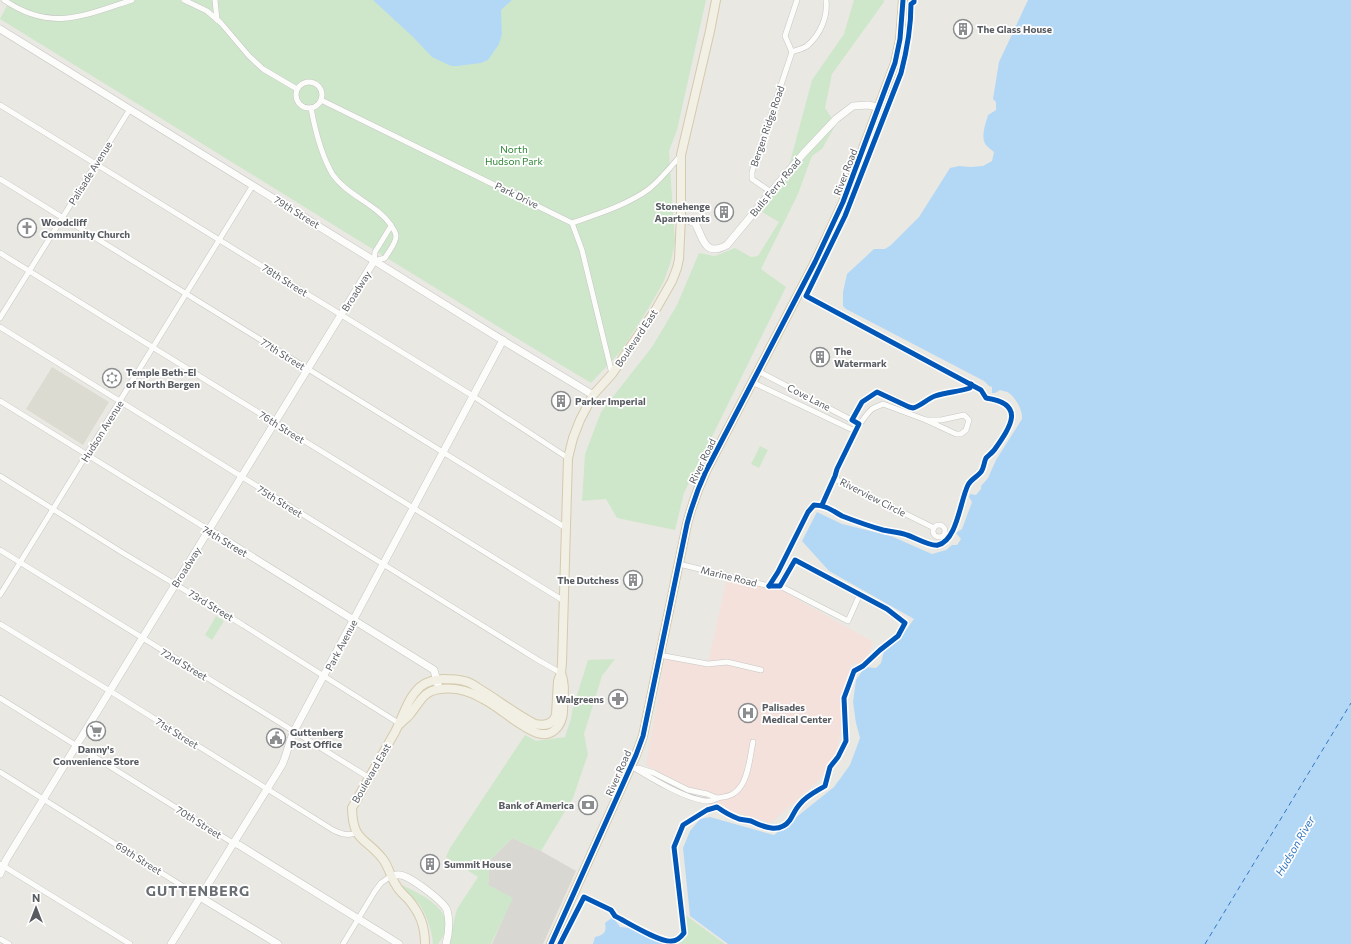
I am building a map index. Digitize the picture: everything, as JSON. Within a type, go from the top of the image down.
[{"type":"main road","name":"Boulevard East","points":[[400,724],[403,713],[420,687],[427,682],[453,679],[466,681],[535,724],[544,725],[555,719],[558,681],[561,673],[566,550],[564,524],[568,458],[573,438],[580,420],[593,395],[612,374],[656,309],[672,281],[679,259],[681,155],[716,0]]},
{"type":"main road","name":"River Road","points":[[551,944],[643,736],[692,505],[698,488],[815,262],[843,202],[895,63],[905,1]]},
{"type":"main road","name":"Boulevard East","points":[[356,833],[352,818],[352,808],[368,777],[400,724],[412,712],[419,700],[431,691],[439,689],[453,688],[464,690],[483,698],[529,729],[544,734],[554,731],[561,722],[564,681],[561,673]]},
{"type":"main road","points":[[356,833],[382,858],[396,886],[419,913],[424,929],[425,944]]},
{"type":"street","points":[[4,0],[24,12],[54,19],[72,18],[85,15],[132,0]]},
{"type":"street","points":[[184,0],[200,7],[221,23],[249,56],[263,69],[296,89]]},
{"type":"street","points":[[215,0],[217,20]]},
{"type":"street","points":[[797,0],[785,36],[792,52],[806,46],[820,31],[827,5],[826,0]]},
{"type":"street","name":"79th Street","points":[[0,29],[593,395]]},
{"type":"street","name":"Bergen Ridge Road","points":[[771,192],[752,179],[752,172],[792,52]]},
{"type":"street","points":[[310,81],[314,82],[318,85],[322,92],[321,100],[318,104],[311,108],[307,108],[300,104],[296,97],[296,89],[302,83],[310,81]]},
{"type":"street","name":"Park Drive","points":[[321,100],[572,223]]},
{"type":"street","name":"Bulls Ferry Road","points":[[681,217],[695,223],[702,241],[710,248],[723,248],[732,241],[803,154],[836,119],[853,106],[868,104],[878,107]]},
{"type":"street","name":"78th Street","points":[[0,105],[473,396],[568,458]]},
{"type":"street","points":[[311,108],[322,152],[334,175],[344,186],[380,212],[391,226],[396,233],[395,242],[385,258],[374,261],[375,252],[391,226]]},
{"type":"street","name":"Palisade Avenue","points":[[0,318],[130,109]]},
{"type":"street","points":[[612,374],[582,250],[572,223],[610,209],[649,189],[681,155]]},
{"type":"street","name":"77th Street","points":[[0,179],[442,453],[564,524]]},
{"type":"street","name":"Hudson Avenue","points":[[0,595],[253,185]]},
{"type":"street","name":"76th Street","points":[[0,253],[564,601]]},
{"type":"street","name":"Broadway","points":[[0,874],[1,865],[44,799],[374,261]]},
{"type":"street","name":"75th Street","points":[[0,327],[561,673]]},
{"type":"street","name":"Park Avenue","points":[[171,944],[282,765],[294,731],[503,340]]},
{"type":"street","name":"Cove Lane","points":[[758,371],[859,424]]},
{"type":"street","name":"Cove Lane","points":[[752,382],[855,431]]},
{"type":"street","name":"74th Street","points":[[0,401],[434,670],[439,689]]},
{"type":"street","points":[[855,431],[873,408],[883,404],[926,420],[956,434],[961,434],[966,430],[969,420],[964,415],[941,420],[926,420]]},
{"type":"street","name":"Riverview Circle","points":[[855,431],[837,469],[835,476],[837,480],[934,528]]},
{"type":"street","name":"73rd Street","points":[[0,476],[124,553],[243,624],[400,724]]},
{"type":"street","name":"72nd Street","points":[[0,550],[368,777]]},
{"type":"street","name":"Marine Road","points":[[679,564],[769,586],[780,586],[848,621],[860,594],[795,560],[780,586]]},
{"type":"street","name":"71st Street","points":[[0,624],[110,691],[266,790],[333,830],[343,835],[356,833]]},
{"type":"street","points":[[659,655],[708,664],[727,662],[761,670]]},
{"type":"street","name":"70th Street","points":[[0,698],[399,944]]},
{"type":"street","name":"River Road","points":[[631,766],[654,773],[688,790],[717,798],[728,797],[736,792],[742,785],[746,775],[753,742]]},
{"type":"street","name":"69th Street","points":[[0,772],[278,944]]},
{"type":"street","points":[[1,865],[130,944]]},
{"type":"street","points":[[343,944],[381,883],[391,876],[400,875],[411,880],[436,897],[446,909],[449,932],[446,944]]},
{"type":"street","points":[[0,939],[9,944]]},
{"type":"shaded area","points":[[52,367],[109,402],[83,445],[26,409]]},
{"type":"shaded area","name":"Palisades Medical Center","points":[[727,578],[767,588],[779,589],[873,642],[867,659],[860,664],[852,663],[842,697],[841,729],[836,752],[821,778],[771,823],[706,804],[701,793],[646,765],[666,654],[708,663]]},
{"type":"shaded area","points":[[512,838],[539,850],[576,871],[543,944],[492,944],[512,898],[488,885],[490,860]]},
{"type":"green space","name":"North Hudson Park","points":[[10,0],[706,0],[677,130],[669,151],[675,242],[671,261],[664,281],[622,350],[591,383],[0,19]]},
{"type":"green space","points":[[854,0],[884,0],[884,2],[832,74],[825,108],[836,124],[822,149],[812,156],[798,194],[761,269],[786,287],[684,493],[675,530],[617,518],[606,499],[582,501],[585,454],[601,412],[652,347],[677,305],[699,253],[715,256],[735,248],[751,257],[758,256],[779,222],[757,209],[789,166],[812,80],[844,34]]},
{"type":"green space","points":[[760,446],[768,450],[759,468],[751,464]]},
{"type":"green space","points":[[216,616],[224,621],[212,640],[205,635]]},
{"type":"green space","points":[[615,659],[602,676],[584,734],[588,754],[573,798],[541,851],[512,838],[490,860],[488,885],[513,898],[491,944],[448,944],[457,909],[478,877],[446,857],[450,848],[525,735],[536,741],[565,737],[588,660]]},
{"type":"green space","points":[[402,885],[430,901],[438,907],[444,915],[446,924],[445,933],[438,944],[433,944],[429,924],[420,905],[400,889]]},
{"type":"green space","points":[[684,914],[725,944],[678,944],[671,940],[677,939],[684,931]]},
{"type":"water","points":[[373,0],[512,0],[501,10],[502,34],[499,44],[488,60],[481,63],[451,66],[432,57]]},
{"type":"water","name":"Hudson River","points":[[1028,0],[1351,0],[1351,944],[728,944],[690,916],[683,848],[690,831],[700,819],[710,817],[774,835],[834,787],[850,765],[860,738],[853,702],[856,680],[865,667],[876,668],[881,663],[884,651],[900,638],[914,619],[829,571],[802,541],[817,512],[842,524],[891,536],[932,554],[946,550],[952,545],[957,545],[961,539],[956,533],[962,529],[972,502],[969,497],[970,494],[976,495],[981,489],[981,486],[988,478],[996,460],[1022,419],[1018,405],[1009,393],[1000,390],[992,393],[992,387],[984,381],[846,309],[843,306],[843,292],[847,274],[874,249],[885,249],[891,245],[919,217],[950,168],[959,166],[983,166],[992,161],[994,152],[984,142],[983,134],[988,115],[996,110],[996,102],[993,99],[999,62]]},
{"type":"water","points":[[613,917],[620,927],[632,928],[664,944],[593,944],[595,937],[604,933],[606,929],[605,923]]},
{"type":"ferry route","points":[[1205,944],[1351,703]]},
{"type":"cycle path","points":[[551,944],[636,755],[643,736],[687,524],[693,503],[706,471],[815,262],[843,202],[895,63],[900,39],[903,0]]},
{"type":"cycle path","points":[[769,586],[778,572],[808,512],[814,505],[826,507],[842,516],[883,530],[904,534],[931,545],[938,545],[944,542],[950,536],[954,528],[968,485],[983,469],[986,458],[995,449],[1006,432],[1012,417],[1011,411],[1007,405],[999,401],[986,398],[981,390],[806,296],[845,216],[901,73],[908,39],[911,4],[914,0]]},
{"type":"cycle path","points":[[822,505],[837,469],[859,424],[852,420],[862,402],[877,392],[913,408],[935,396],[970,388],[971,384]]},
{"type":"cycle path","points":[[560,944],[584,897],[611,910],[615,916],[652,936],[667,941],[677,940],[684,933],[674,847],[683,825],[707,810],[717,807],[739,819],[751,821],[771,828],[781,827],[790,820],[802,801],[825,786],[830,767],[838,757],[846,741],[844,698],[854,671],[863,666],[898,636],[905,623],[887,609],[795,560],[780,586],[769,586]]},
{"type":"place","name":"The Glass House","points":[[963,29]]},
{"type":"place","name":"Stonehenge Apartments","points":[[724,212]]},
{"type":"place","name":"Woodcliff Community Church","points":[[27,228]]},
{"type":"place","name":"The Watermark","points":[[820,357]]},
{"type":"place","name":"Temple Beth-El of North Bergen","points":[[112,378]]},
{"type":"place","name":"Parker Imperial","points":[[561,401]]},
{"type":"place","name":"The Dutchess","points":[[633,580]]},
{"type":"place","name":"Walgreens","points":[[618,699]]},
{"type":"place","name":"Palisades Medical Center","points":[[748,713]]},
{"type":"place","name":"Danny's Convenience Store","points":[[96,731]]},
{"type":"place","name":"Guttenberg Post Office","points":[[276,738]]},
{"type":"place","name":"Bank of America","points":[[588,805]]},
{"type":"place","name":"Summit House","points":[[430,864]]},
{"type":"district","name":"GUTTENBERG","points":[[198,891]]}]
